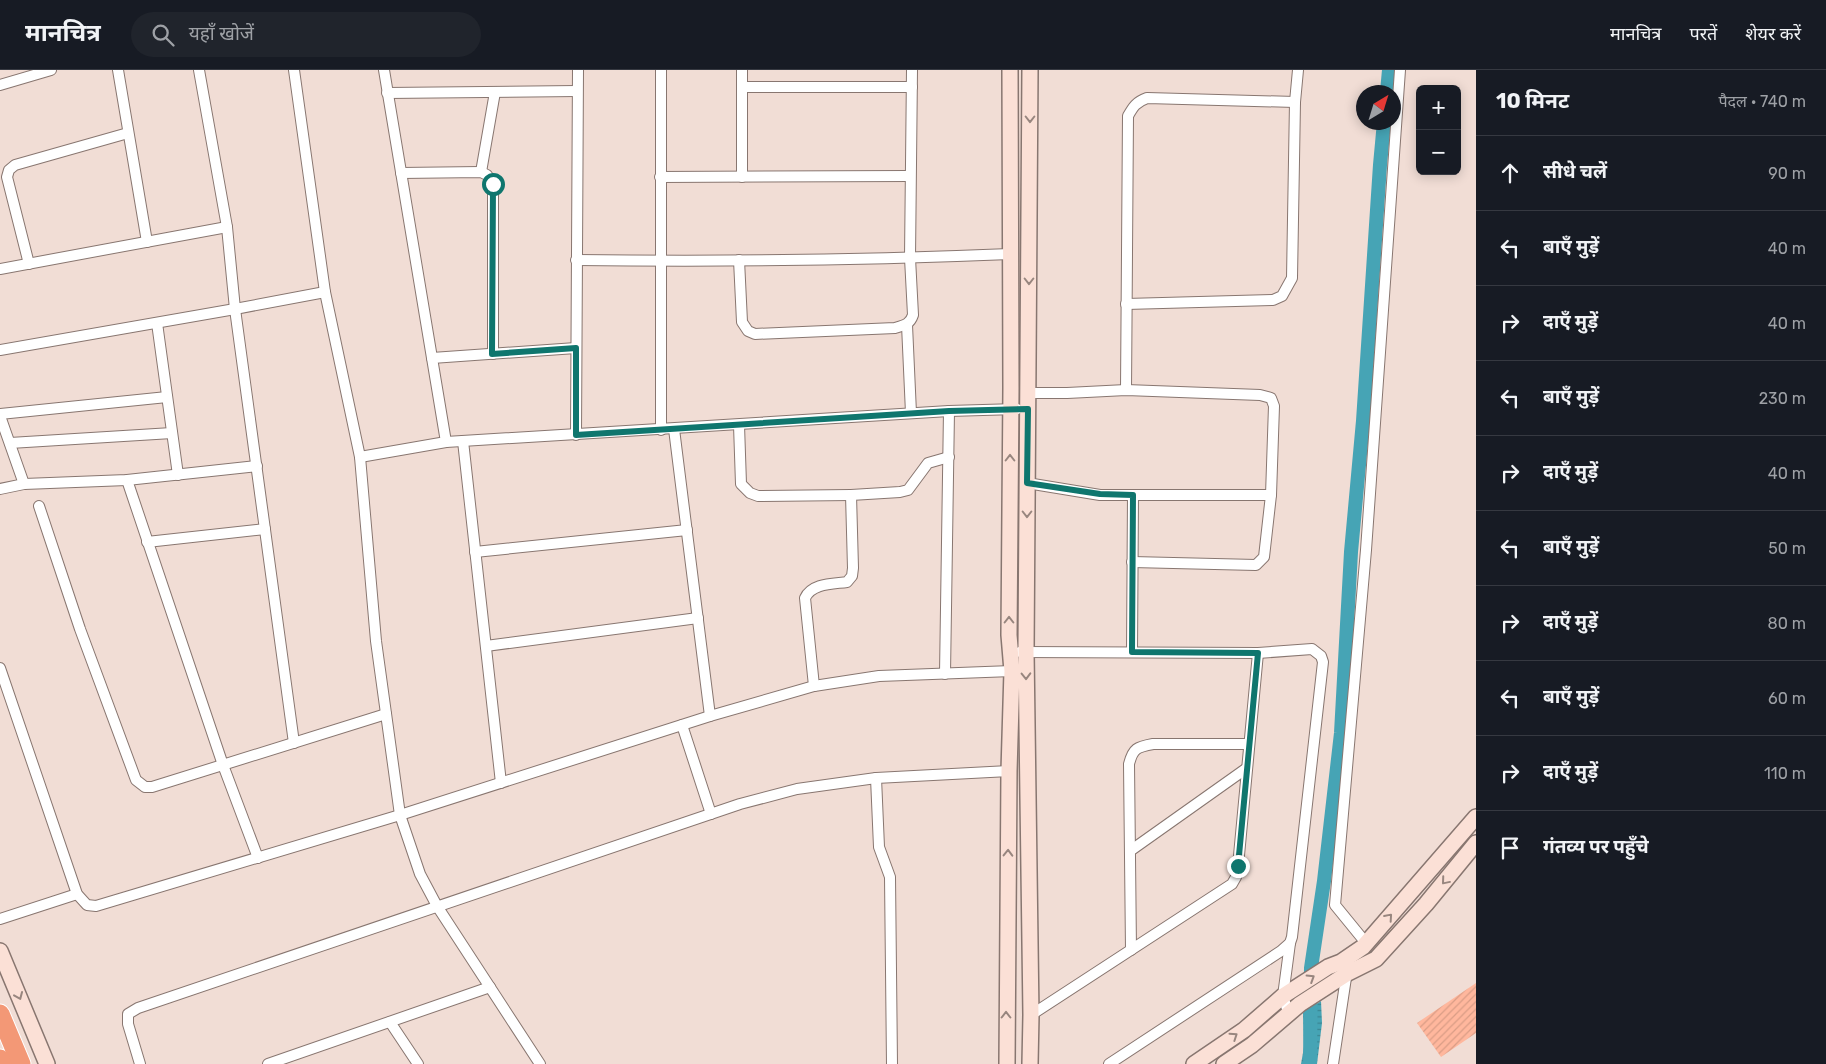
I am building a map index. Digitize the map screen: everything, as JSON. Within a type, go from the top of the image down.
[{"type":"highway","points":[[0,1014],[21,1064]]},
{"type":"highway","points":[[0,1059],[2,1064]]},
{"type":"street","points":[[0,84],[51,70]]},
{"type":"street","points":[[118,70],[147,242]]},
{"type":"street","points":[[199,70],[226,227],[235,309],[294,743]]},
{"type":"street","points":[[294,70],[325,292],[360,457],[376,641],[400,815],[420,874],[437,906],[540,1064]]},
{"type":"street","points":[[384,70],[446,442]]},
{"type":"street","points":[[576,435],[578,70]]},
{"type":"street","points":[[661,70],[661,430]]},
{"type":"street","points":[[742,70],[742,177]]},
{"type":"street","points":[[739,260],[742,322],[748,331],[755,334],[895,328],[907,325],[911,321],[913,315],[910,258],[912,70]]},
{"type":"street","points":[[1007,1064],[1009,771],[1012,672],[1010,70]]},
{"type":"street","points":[[1030,70],[1026,652],[1030,1064]]},
{"type":"street","points":[[1126,304],[1273,300],[1282,296],[1292,278],[1295,102],[1298,70]]},
{"type":"street","points":[[1366,943],[1335,905],[1366,550],[1400,70]]},
{"type":"street","points":[[742,87],[912,87]]},
{"type":"street","points":[[387,92],[577,91]]},
{"type":"street","points":[[481,172],[495,92]]},
{"type":"street","points":[[1126,390],[1128,116],[1133,107],[1138,101],[1147,98],[1295,102]]},
{"type":"street","points":[[29,264],[4,171],[15,165],[128,133]]},
{"type":"street","points":[[401,173],[481,172],[487,175],[493,184],[492,354]]},
{"type":"street","points":[[660,177],[910,176]]},
{"type":"street","points":[[0,269],[226,227]]},
{"type":"street","points":[[576,260],[660,261],[910,258],[1010,254]]},
{"type":"street","points":[[0,350],[325,292]]},
{"type":"street","points":[[157,323],[178,475]]},
{"type":"street","points":[[907,325],[912,413]]},
{"type":"street","points":[[432,358],[576,348]]},
{"type":"street","points":[[1028,393],[1126,390],[1260,395],[1271,398],[1274,406],[1271,495],[1264,557],[1256,565],[1132,562]]},
{"type":"street","points":[[24,484],[0,415],[167,397]]},
{"type":"street","points":[[360,457],[446,442],[912,413],[1028,409]]},
{"type":"street","points":[[946,674],[949,411]]},
{"type":"street","points":[[739,425],[741,484],[750,493],[758,496],[851,495],[900,492],[908,490],[928,463],[949,457]]},
{"type":"street","points":[[674,429],[710,716]]},
{"type":"street","points":[[10,444],[172,433]]},
{"type":"street","points":[[463,442],[501,783]]},
{"type":"street","points":[[0,489],[24,484],[127,480],[257,466]]},
{"type":"street","points":[[127,480],[222,765],[258,858]]},
{"type":"street","points":[[1027,483],[1100,494],[1271,495]]},
{"type":"street","points":[[814,686],[805,598],[814,587],[847,582],[852,576],[851,495]]},
{"type":"street","points":[[1132,652],[1133,495]]},
{"type":"street","points":[[39,506],[80,629],[136,780],[145,787],[152,787],[386,714]]},
{"type":"street","points":[[147,542],[265,529]]},
{"type":"street","points":[[475,552],[687,530]]},
{"type":"street","points":[[486,646],[698,618]]},
{"type":"street","points":[[1011,653],[1258,653],[1312,649],[1321,656],[1323,662],[1290,943],[1288,992],[1294,1008]]},
{"type":"street","points":[[1031,1015],[1232,884],[1236,877],[1238,866],[1258,653]]},
{"type":"street","points":[[0,668],[76,894],[87,905],[96,906],[400,815],[710,716],[814,686],[879,676],[1012,672]]},
{"type":"street","points":[[682,725],[711,814]]},
{"type":"street","points":[[1131,950],[1129,764],[1132,752],[1140,746],[1152,744],[1249,744]]},
{"type":"street","points":[[1130,850],[1247,768]]},
{"type":"street","points":[[140,1064],[128,1024],[128,1014],[138,1008],[437,906],[740,804],[797,789],[876,778],[1009,771]]},
{"type":"street","points":[[876,778],[879,846],[890,877],[892,1064]]},
{"type":"street","points":[[1224,1064],[1252,1045],[1294,1008],[1326,987],[1476,817]]},
{"type":"street","points":[[1194,1064],[1244,1030],[1288,992],[1328,967],[1376,959],[1426,904],[1476,843]]},
{"type":"street","points":[[0,919],[76,894]]},
{"type":"street","points":[[1109,1064],[1281,951],[1290,943]]},
{"type":"street","points":[[0,951],[47,1064]]},
{"type":"street","points":[[1332,1064],[1347,965]]},
{"type":"street","points":[[268,1064],[490,987]]},
{"type":"street","points":[[390,1022],[418,1064]]},
{"type":"water","points":[[1321,1001],[1322,1023],[1317,1064],[1301,1064],[1304,1047],[1303,1013]]},
{"type":"building","points":[[1476,983],[1476,1033],[1441,1057],[1417,1023]]},
{"type":"waterway","points":[[1388,85],[1389,70]]},
{"type":"waterway","points":[[1310,1064],[1311,968],[1324,881],[1341,733],[1351,552],[1363,421],[1383,130]]},
{"type":"route","points":[[493,184],[492,354],[576,348],[576,435],[949,411],[1028,409],[1027,483],[1100,494],[1133,495],[1132,652],[1258,653],[1238,866]]}]
